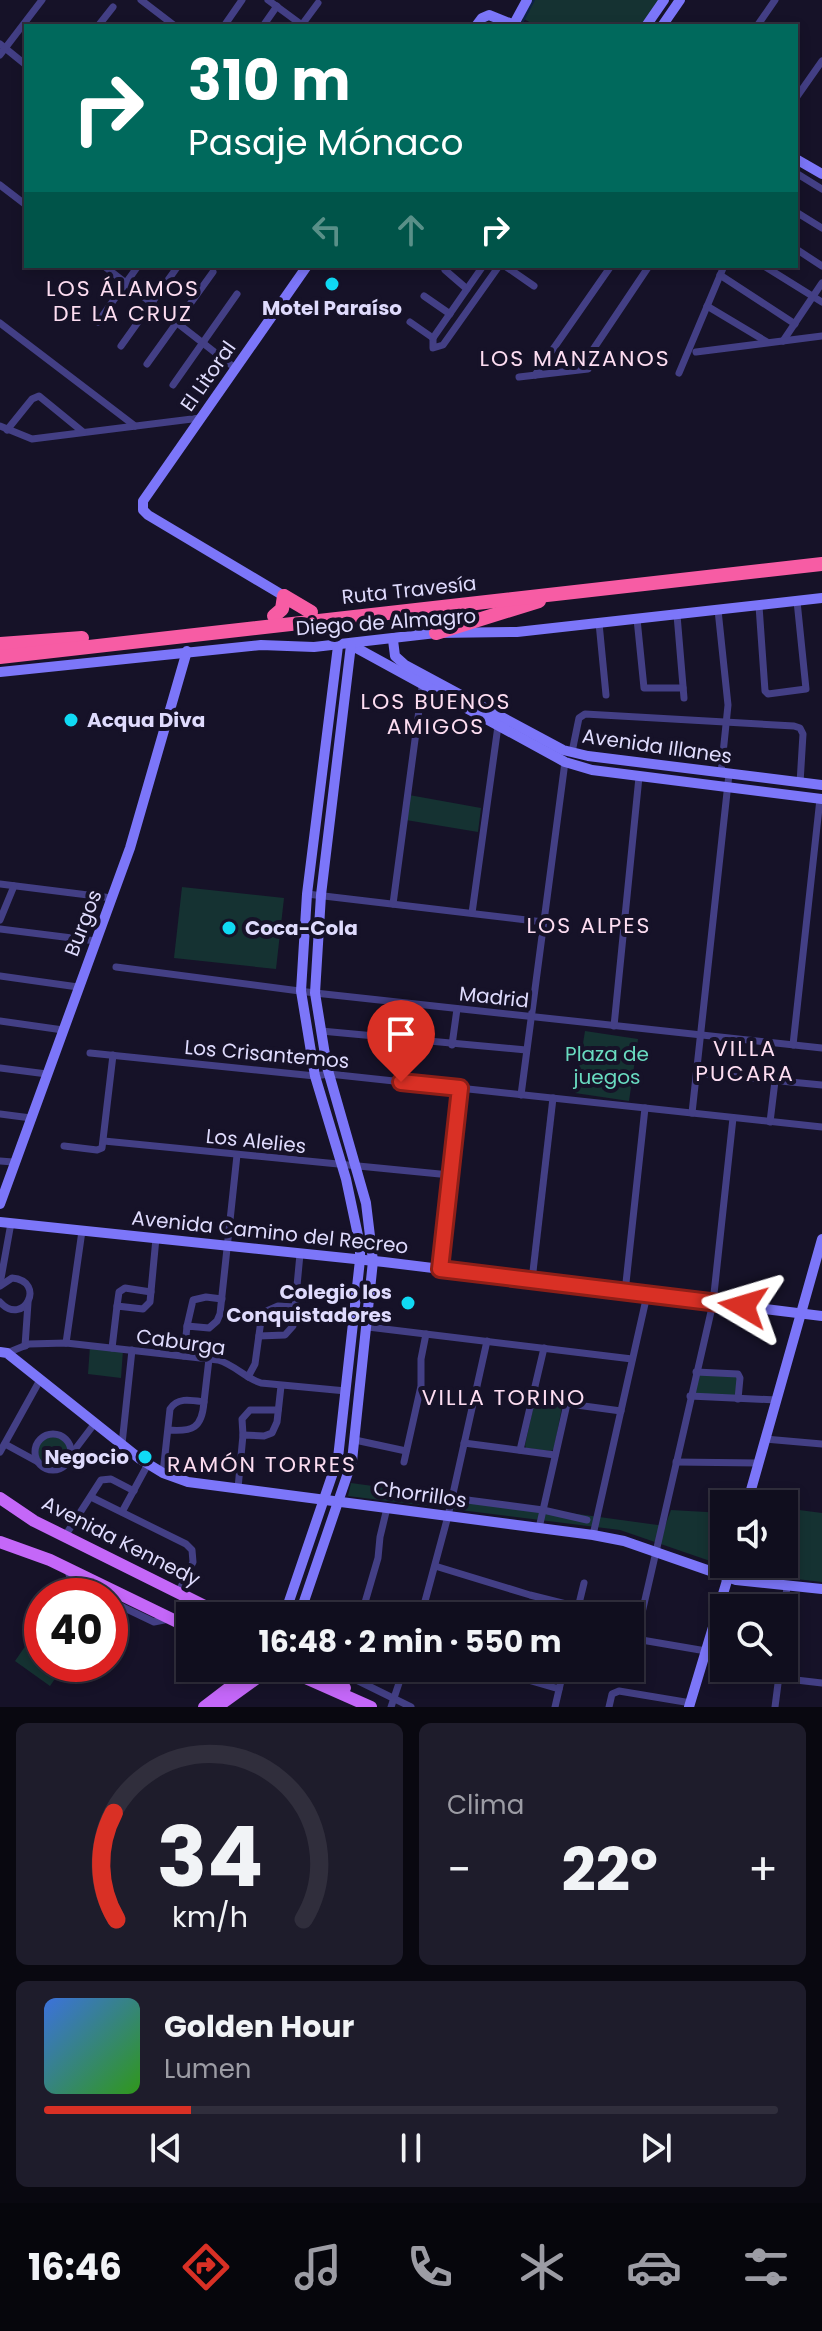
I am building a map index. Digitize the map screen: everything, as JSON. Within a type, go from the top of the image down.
[{"type":"highway","name":"Ruta Travesía","points":[[0,644],[822,554]]},
{"type":"highway","name":"Ruta Travesía","points":[[0,657],[822,564]]},
{"type":"highway","points":[[436,633],[574,591]]},
{"type":"highway","points":[[274,616],[282,609],[284,596],[311,612]]},
{"type":"main road","points":[[515,24],[527,0]]},
{"type":"main road","points":[[647,24],[664,0]]},
{"type":"main road","points":[[663,24],[680,0]]},
{"type":"main road","points":[[478,24],[489,15],[512,24]]},
{"type":"main road","points":[[798,160],[822,174]]},
{"type":"main road","name":"El Litoral","points":[[284,596],[148,515],[143,510],[143,501],[306,268]]},
{"type":"main road","name":"Diego de Almagro","points":[[0,672],[261,645],[304,648],[436,633],[517,632],[822,598]]},
{"type":"main road","points":[[289,1602],[338,1458],[360,1260],[360,1245],[342,1166],[315,1076],[301,991],[307,894],[338,646],[349,639],[374,635],[388,636],[393,640]]},
{"type":"main road","name":"Avenida Illanes","points":[[393,640],[396,659],[424,680],[498,726],[592,770],[821,799]]},
{"type":"main road","points":[[291,1595],[305,1600],[352,1461],[373,1261],[368,1211],[329,1074],[315,993],[321,895],[351,645]]},
{"type":"main road","name":"Avenida Illanes","points":[[351,645],[550,744],[568,757],[822,785]]},
{"type":"main road","name":"Burgos","points":[[0,1204],[130,848],[187,651]]},
{"type":"main road","name":"Avenida Camino del Recreo","points":[[6,1223],[373,1261],[822,1316]]},
{"type":"main road","points":[[751,1490],[818,1264],[822,1239]]},
{"type":"main road","name":"Chorrillos","points":[[4,1353],[148,1464],[188,1482],[593,1535],[710,1571]]},
{"type":"main road","name":"Avenida Kennedy","points":[[0,1498],[34,1521],[196,1602]]},
{"type":"main road","points":[[0,1542],[68,1568],[176,1622]]},
{"type":"main road","points":[[690,1705],[728,1578]]},
{"type":"main road","name":"Chorrillos","points":[[735,1578],[822,1589]]},
{"type":"main road","points":[[204,1707],[232,1682]]},
{"type":"main road","points":[[217,1707],[252,1682]]},
{"type":"main road","points":[[315,1682],[371,1707]]},
{"type":"main road","points":[[336,1682],[389,1704]]},
{"type":"street","points":[[24,64],[2,49],[42,0]]},
{"type":"street","points":[[141,0],[172,24]]},
{"type":"street","points":[[225,24],[242,0]]},
{"type":"street","points":[[268,0],[301,24]]},
{"type":"street","points":[[758,24],[775,0]]},
{"type":"street","points":[[303,24],[318,3]]},
{"type":"street","points":[[264,24],[277,6]]},
{"type":"street","points":[[100,24],[113,7]]},
{"type":"street","points":[[798,95],[822,61]]},
{"type":"street","points":[[798,174],[822,189]]},
{"type":"street","points":[[0,185],[24,203]]},
{"type":"street","points":[[798,213],[822,228]]},
{"type":"street","points":[[798,250],[822,266]]},
{"type":"street","points":[[107,268],[235,368]]},
{"type":"street","points":[[98,322],[137,268]]},
{"type":"street","points":[[121,346],[177,268]]},
{"type":"street","points":[[482,268],[433,338],[433,348],[443,345],[498,268]]},
{"type":"street","points":[[508,268],[534,286]]},
{"type":"street","points":[[535,375],[610,268]]},
{"type":"street","points":[[519,377],[584,369],[647,268]]},
{"type":"street","points":[[679,373],[723,268]]},
{"type":"street","points":[[767,268],[822,302]]},
{"type":"street","points":[[445,270],[467,289]]},
{"type":"street","points":[[147,364],[213,272]]},
{"type":"street","points":[[720,275],[795,324]]},
{"type":"street","points":[[783,341],[822,283]]},
{"type":"street","points":[[173,385],[237,294]]},
{"type":"street","points":[[424,296],[450,314]]},
{"type":"street","points":[[707,306],[768,343]]},
{"type":"street","points":[[410,322],[433,338]]},
{"type":"street","points":[[0,323],[135,426]]},
{"type":"street","points":[[696,352],[822,336]]},
{"type":"street","points":[[83,432],[39,396],[32,399],[3,428],[24,438],[83,432],[200,418]]},
{"type":"street","points":[[759,606],[765,691],[768,694],[806,689],[797,601]]},
{"type":"street","points":[[692,1113],[728,788],[725,774],[728,705],[718,610]]},
{"type":"street","points":[[677,615],[684,698]]},
{"type":"street","points":[[637,619],[644,688],[683,688]]},
{"type":"street","points":[[599,623],[606,695]]},
{"type":"street","points":[[393,904],[424,680]]},
{"type":"street","points":[[521,1095],[568,757],[579,718],[585,714],[800,728],[803,734],[800,783]]},
{"type":"street","points":[[472,913],[498,726]]},
{"type":"street","points":[[614,1026],[639,777]]},
{"type":"street","points":[[793,1045],[821,799]]},
{"type":"street","points":[[0,884],[112,898]]},
{"type":"street","points":[[0,920],[14,886]]},
{"type":"street","points":[[307,894],[543,922]]},
{"type":"street","points":[[0,929],[96,941]]},
{"type":"street","name":"Madrid","points":[[116,967],[315,993],[822,1048]]},
{"type":"street","points":[[0,976],[78,987]]},
{"type":"street","points":[[452,1045],[457,1009]]},
{"type":"street","points":[[0,1021],[63,1030]]},
{"type":"street","points":[[321,1031],[526,1050]]},
{"type":"street","name":"Los Crisantemos","points":[[90,1053],[315,1076],[329,1074],[822,1127]]},
{"type":"street","points":[[104,1141],[113,1055]]},
{"type":"street","points":[[0,1068],[47,1074]]},
{"type":"street","points":[[697,1073],[822,1085]]},
{"type":"street","points":[[770,1122],[775,1081]]},
{"type":"street","points":[[440,1269],[460,1088]]},
{"type":"street","points":[[532,1280],[553,1098]]},
{"type":"street","points":[[625,1292],[645,1108]]},
{"type":"street","points":[[0,1114],[31,1118]]},
{"type":"street","points":[[643,1602],[713,1303],[733,1118]]},
{"type":"street","name":"Los Alelies","points":[[64,1146],[97,1150],[102,1148],[104,1141],[450,1175]]},
{"type":"street","points":[[187,1326],[203,1330],[214,1324],[220,1314],[237,1155]]},
{"type":"street","points":[[0,1161],[13,1162]]},
{"type":"street","points":[[0,1285],[6,1223]]},
{"type":"street","points":[[66,1343],[82,1231]]},
{"type":"street","points":[[117,1306],[143,1309],[150,1302],[156,1238]]},
{"type":"street","points":[[259,1336],[280,1337],[293,1326],[300,1254]]},
{"type":"street","points":[[0,1285],[7,1279],[21,1279],[30,1291],[25,1346]]},
{"type":"street","points":[[112,1348],[119,1292],[125,1288],[151,1292]]},
{"type":"street","points":[[593,1535],[647,1295]]},
{"type":"street","points":[[184,1356],[193,1300],[201,1297],[222,1299]]},
{"type":"street","points":[[0,1302],[6,1308],[16,1310],[28,1301]]},
{"type":"street","points":[[248,1377],[255,1367],[260,1319],[266,1309],[295,1307]]},
{"type":"street","points":[[368,1327],[632,1359]]},
{"type":"street","points":[[404,1462],[421,1386],[426,1334]]},
{"type":"street","points":[[425,1602],[448,1516],[487,1341]]},
{"type":"street","name":"Caburga","points":[[4,1353],[42,1343],[132,1350],[209,1359],[237,1367],[261,1383],[346,1391]]},
{"type":"street","points":[[520,1450],[544,1348]]},
{"type":"street","points":[[122,1444],[132,1350]]},
{"type":"street","points":[[168,1430],[182,1431],[198,1425],[202,1418],[209,1359]]},
{"type":"street","points":[[696,1372],[738,1374],[738,1399]]},
{"type":"street","points":[[0,1452],[40,1380]]},
{"type":"street","points":[[243,1435],[264,1436],[272,1433],[281,1386]]},
{"type":"street","points":[[690,1396],[776,1400]]},
{"type":"street","points":[[532,1399],[621,1411]]},
{"type":"street","points":[[163,1473],[170,1409],[180,1401],[204,1402]]},
{"type":"street","points":[[539,1528],[567,1404]]},
{"type":"street","points":[[238,1488],[242,1419],[250,1410],[278,1410]]},
{"type":"street","points":[[5,1444],[47,1469],[57,1469],[65,1465],[95,1423]]},
{"type":"street","points":[[39,1463],[35,1453],[37,1442],[51,1434],[67,1440],[70,1456]]},
{"type":"street","points":[[765,1439],[822,1444]]},
{"type":"street","points":[[355,1440],[406,1451]]},
{"type":"street","points":[[464,1443],[555,1455]]},
{"type":"street","points":[[676,1462],[758,1463]]},
{"type":"street","points":[[122,1512],[148,1464]]},
{"type":"street","points":[[65,1536],[101,1480],[111,1479],[134,1491]]},
{"type":"street","points":[[91,1497],[186,1544],[192,1550],[193,1562],[178,1593]]},
{"type":"street","points":[[452,1498],[543,1510],[587,1520]]},
{"type":"street","points":[[365,1602],[378,1558],[387,1508]]},
{"type":"street","points":[[435,1566],[558,1602]]},
{"type":"street","points":[[68,1568],[70,1578]]},
{"type":"street","points":[[579,1602],[584,1583]]},
{"type":"street","points":[[786,1594],[787,1585]]},
{"type":"street","points":[[128,1610],[154,1622],[169,1619]]},
{"type":"street","points":[[644,1641],[706,1651]]},
{"type":"street","points":[[798,1680],[822,1683]]},
{"type":"street","points":[[356,1682],[389,1704],[411,1707]]},
{"type":"street","points":[[389,1704],[398,1682]]},
{"type":"street","points":[[535,1682],[559,1689]]},
{"type":"street","points":[[555,1707],[561,1682]]},
{"type":"street","points":[[775,1707],[778,1682]]},
{"type":"street","points":[[609,1707],[615,1692],[690,1705]]},
{"type":"street","points":[[640,1707],[642,1696]]},
{"type":"green space","points":[[531,0],[660,0],[643,24],[533,24],[522,18]]},
{"type":"green space","points":[[409,795],[481,808],[478,832],[406,820]]},
{"type":"green space","name":"Coca-Cola","points":[[182,887],[284,898],[276,969],[174,958]]},
{"type":"green space","name":"Plaza de juegos","points":[[585,1031],[638,1039],[629,1101],[575,1093]]},
{"type":"green space","points":[[90,1346],[123,1350],[121,1378],[88,1374]]},
{"type":"green space","points":[[697,1372],[734,1375],[741,1380],[737,1396],[694,1396]]},
{"type":"green space","points":[[534,1404],[562,1407],[554,1449],[551,1451],[526,1448],[525,1445]]},
{"type":"green space","points":[[53,1437],[64,1441],[68,1452],[64,1463],[53,1467],[42,1463],[38,1452],[42,1441]]},
{"type":"green space","points":[[351,1483],[665,1526],[671,1510],[710,1512],[710,1561],[620,1530],[348,1496]]},
{"type":"green space","points":[[798,1510],[822,1513],[822,1582],[788,1578],[798,1578]]},
{"type":"green space","points":[[24,1648],[24,1667],[15,1661]]},
{"type":"waterway","points":[[522,23],[534,0]]},
{"type":"place","name":"Motel Paraíso","points":[[332,284]]},
{"type":"place","name":"Acqua Diva","points":[[71,720]]},
{"type":"place","name":"Coca-Cola","points":[[229,928]]},
{"type":"place","name":"Colegio los Conquistadores","points":[[408,1303]]},
{"type":"place","name":"Negocio","points":[[145,1457]]},
{"type":"district","name":"LOS ÁLAMOS DE LA CRUZ","points":[[123,300]]},
{"type":"district","name":"LOS MANZANOS","points":[[575,358]]},
{"type":"district","name":"LOS BUENOS AMIGOS","points":[[436,714]]},
{"type":"district","name":"LOS ALPES","points":[[589,925]]},
{"type":"district","name":"VILLA PUCARA","points":[[745,1060]]},
{"type":"district","name":"VILLA TORINO","points":[[504,1397]]},
{"type":"district","name":"RAMÓN TORRES","points":[[262,1464]]},
{"type":"route","points":[[401,1082],[460,1088],[440,1269],[743,1306]]}]
